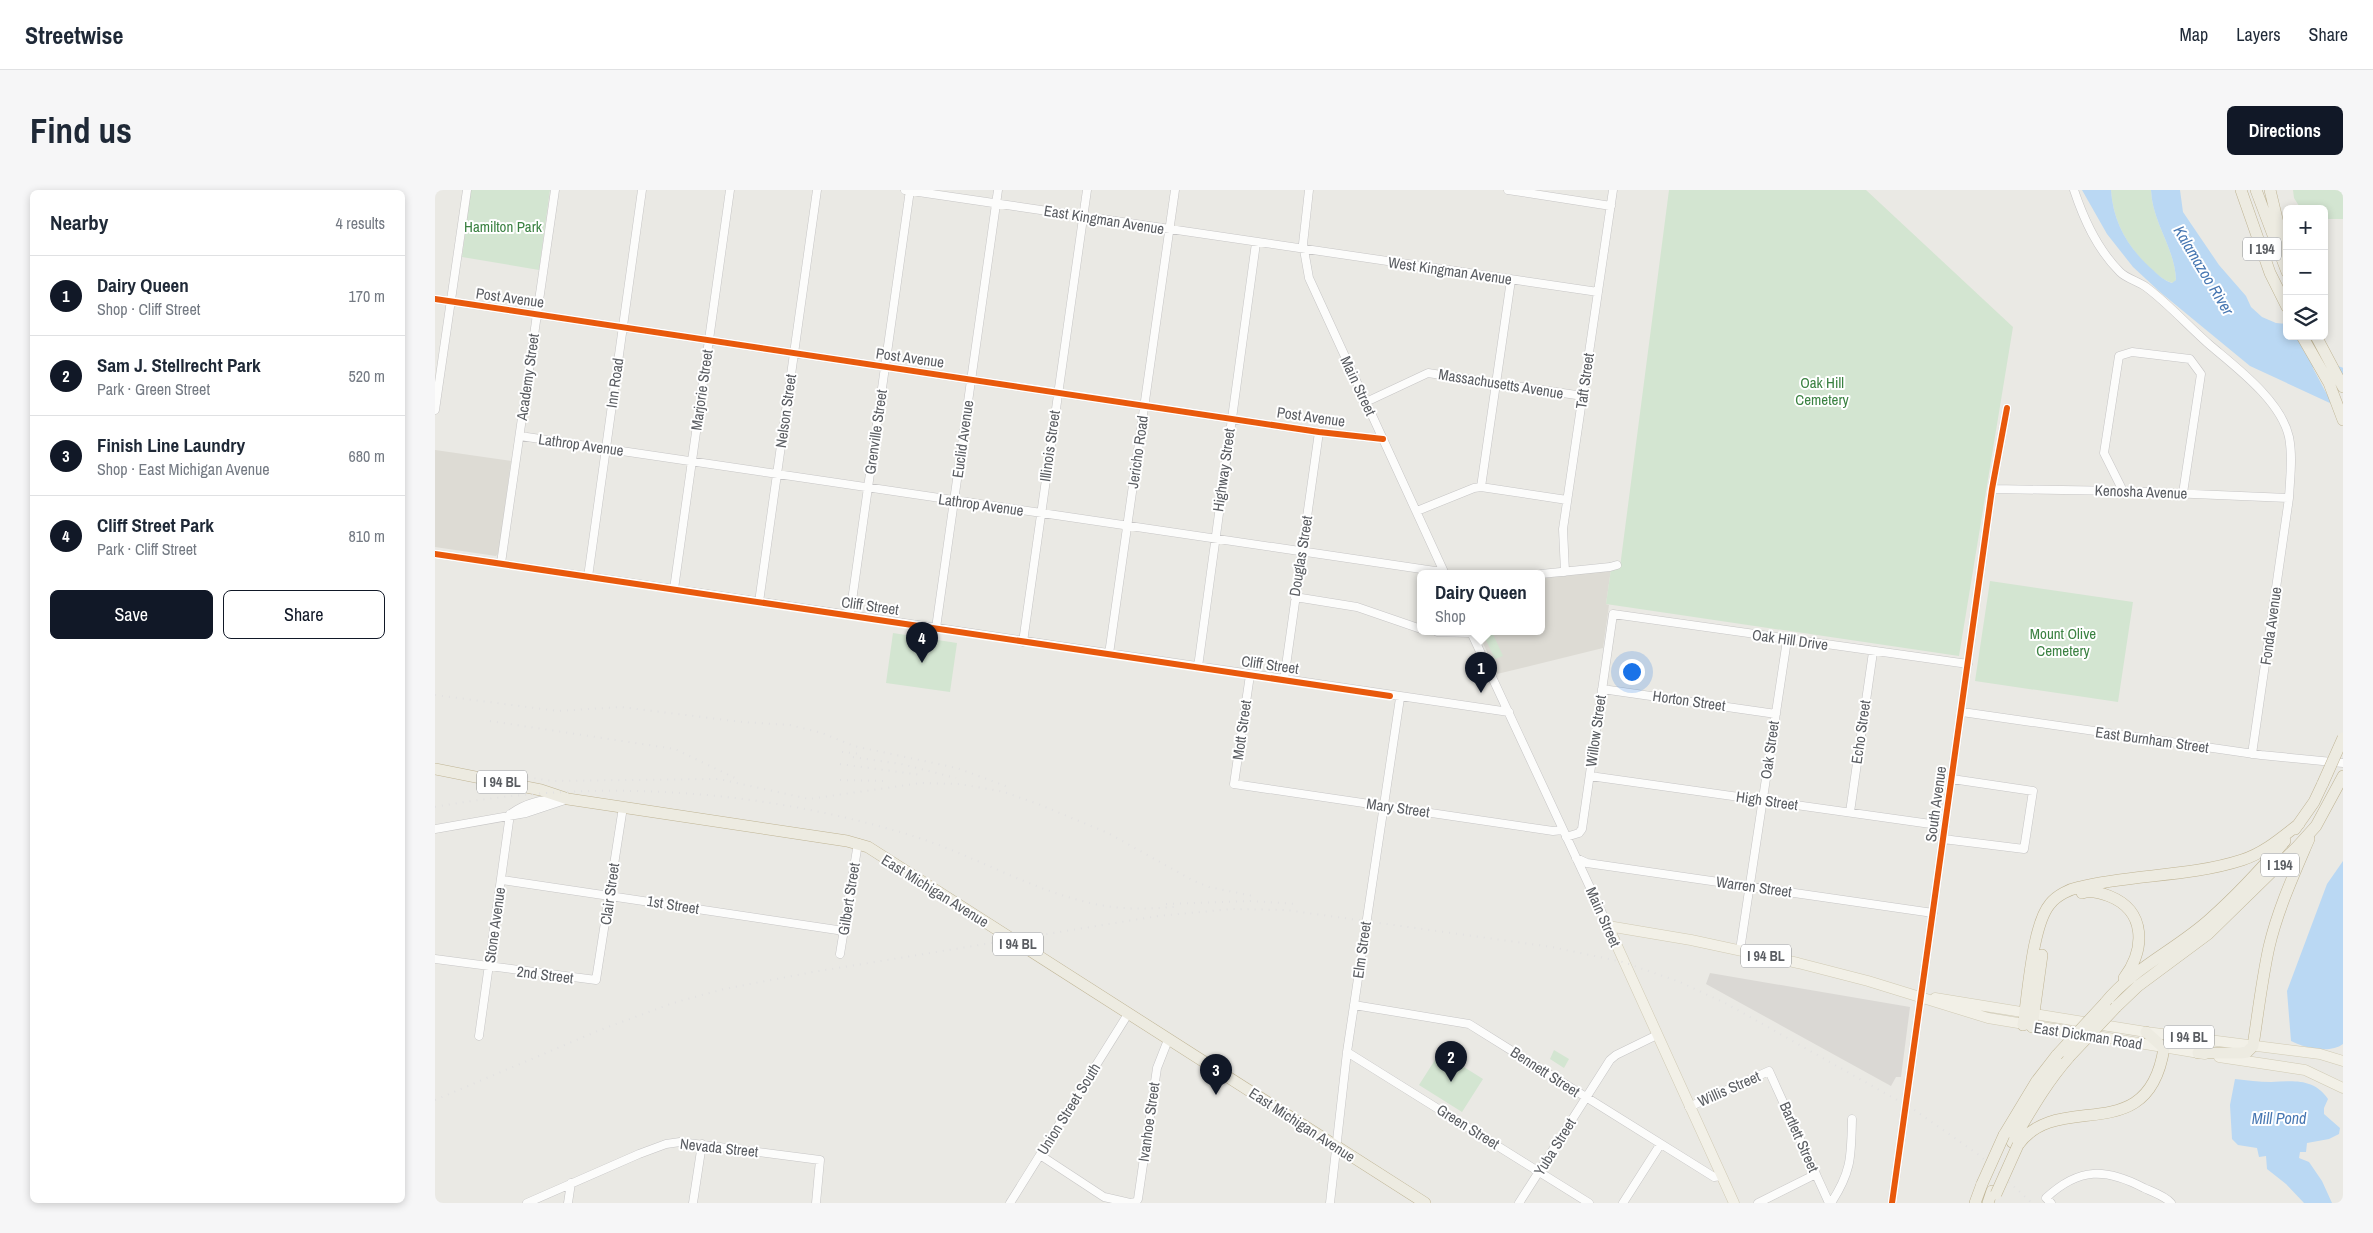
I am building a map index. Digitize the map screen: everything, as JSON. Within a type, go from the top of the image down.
[{"type":"highway","name":"I 194","points":[[2241,190],[2270,273],[2283,299]]},
{"type":"highway","name":"I 194","points":[[2256,190],[2283,261]]},
{"type":"highway","points":[[2271,190],[2285,250]]},
{"type":"highway","points":[[2304,340],[2329,383],[2343,419]]},
{"type":"highway","points":[[2318,340],[2343,387]]},
{"type":"highway","name":"I 194","points":[[1975,1203],[1982,1184],[2027,1114],[2055,1073],[2110,1005],[2117,988],[2210,919],[2251,880],[2299,824],[2314,802],[2343,738]]},
{"type":"highway","name":"East Michigan Avenue","points":[[435,770],[541,790],[568,799],[858,843],[1425,1203]]},
{"type":"highway","name":"I 194","points":[[1988,1203],[1994,1193],[2011,1140],[2036,1082],[2057,1055],[2110,1005],[2208,934],[2297,848],[2316,826],[2341,780]]},
{"type":"highway","points":[[2030,1014],[2038,934],[2041,922],[2051,903],[2059,896],[2080,887],[2207,868],[2242,860],[2262,852],[2299,824]]},
{"type":"highway","points":[[2198,1053],[2241,1053],[2247,1052],[2253,1046],[2269,948],[2275,926],[2294,873],[2316,826]]},
{"type":"highway","points":[[2028,1026],[2045,929],[2050,915],[2057,905],[2071,897],[2087,892],[2101,893],[2116,898],[2135,920],[2139,932],[2138,956],[2117,988]]},
{"type":"highway","points":[[2011,1140],[2040,1125],[2117,1111],[2130,1106],[2150,1089],[2163,1058],[2164,1048],[2146,1032]]},
{"type":"main road","name":"East Dickman Road","points":[[1608,926],[1740,950],[1868,981],[1954,1009],[2028,1026],[2305,1070],[2343,1088]]},
{"type":"main road","name":"Main Street","points":[[1608,926],[1732,1202]]},
{"type":"main road","name":"East Dickman Road","points":[[1921,997],[1948,999],[2146,1032],[2320,1054],[2343,1061]]},
{"type":"street","points":[[435,410],[467,190]]},
{"type":"street","name":"Academy Street","points":[[501,564],[555,190]]},
{"type":"street","name":"Inn Road","points":[[588,576],[642,190]]},
{"type":"street","name":"Marjorie Street","points":[[674,589],[729,190]]},
{"type":"street","name":"Nelson Street","points":[[759,602],[817,190]]},
{"type":"street","name":"East Kingman Avenue","points":[[908,190],[1303,250]]},
{"type":"street","name":"Grenville Street","points":[[850,616],[908,190]]},
{"type":"street","name":"Euclid Avenue","points":[[936,628],[998,190]]},
{"type":"street","name":"Illinois Street","points":[[1023,642],[1087,190]]},
{"type":"street","name":"Jericho Road","points":[[1109,654],[1175,190]]},
{"type":"street","name":"Main Street","points":[[1309,190],[1303,250],[1309,278],[1443,570]]},
{"type":"street","points":[[1508,190],[1611,206]]},
{"type":"street","name":"Taft Street","points":[[1565,572],[1562,542],[1567,500],[1613,190]]},
{"type":"street","name":"Fonda Avenue","points":[[2074,190],[2086,226],[2105,255],[2121,274],[2145,286],[2211,346],[2235,364],[2278,412],[2289,436],[2291,464],[2289,498],[2252,754]]},
{"type":"street","name":"Highway Street","points":[[1198,667],[1256,243]]},
{"type":"street","name":"West Kingman Avenue","points":[[1303,250],[1598,292]]},
{"type":"street","points":[[1481,487],[1511,280]]},
{"type":"street","name":"Post Avenue","points":[[435,299],[1319,432],[1383,439]]},
{"type":"street","points":[[2123,491],[2104,453],[2119,356],[2132,352],[2190,359],[2201,374],[2183,493]]},
{"type":"street","name":"Massachusetts Avenue","points":[[1366,402],[1427,373],[1583,396]]},
{"type":"street","name":"South Avenue","points":[[1892,1203],[1993,489],[2007,408]]},
{"type":"street","name":"Douglas Street","points":[[1284,680],[1319,432]]},
{"type":"street","name":"Lathrop Avenue","points":[[520,436],[1428,570]]},
{"type":"street","points":[[1417,511],[1474,488],[1481,487],[1567,500]]},
{"type":"street","name":"Kenosha Avenue","points":[[1993,489],[2123,491],[2289,498]]},
{"type":"street","name":"Cliff Street","points":[[435,554],[1400,698],[1509,712]]},
{"type":"street","points":[[1545,574],[1610,568],[1617,565]]},
{"type":"street","points":[[1295,597],[1357,607],[1417,628]]},
{"type":"street","name":"Oak Hill Drive","points":[[1613,614],[1968,664]]},
{"type":"street","name":"Willow Street","points":[[1564,833],[1579,833],[1582,829],[1613,614]]},
{"type":"street","name":"Main Street","points":[[1473,635],[1608,926]]},
{"type":"street","name":"Oak Street","points":[[1740,950],[1787,640]]},
{"type":"street","name":"Echo Street","points":[[1850,812],[1873,652]]},
{"type":"street","name":"Mott Street","points":[[1234,784],[1250,675]]},
{"type":"street","name":"Horton Street","points":[[1602,689],[1776,714]]},
{"type":"street","name":"Elm Street","points":[[1330,1203],[1347,1052],[1400,698]]},
{"type":"street","name":"East Burnham Street","points":[[1962,712],[2252,754],[2343,763]]},
{"type":"street","name":"High Street","points":[[1590,776],[1945,826]]},
{"type":"street","points":[[1943,839],[2024,849],[2033,791],[1952,779]]},
{"type":"street","name":"Mary Street","points":[[1234,784],[1564,833]]},
{"type":"street","points":[[435,829],[510,814],[526,813],[568,799]]},
{"type":"street","name":"Clair Street","points":[[596,980],[623,807]]},
{"type":"street","name":"Stone Avenue","points":[[479,1036],[510,814]]},
{"type":"street","name":"Gilbert Street","points":[[840,954],[858,843]]},
{"type":"street","name":"Warren Street","points":[[1576,858],[1587,863],[1933,913]]},
{"type":"street","name":"1st Street","points":[[502,880],[844,931]]},
{"type":"street","name":"2nd Street","points":[[435,959],[489,968],[596,980]]},
{"type":"street","name":"Bennett Street","points":[[1354,1005],[1469,1024],[1660,1145],[1714,1177],[1721,1176]]},
{"type":"street","name":"Union Street South","points":[[1010,1203],[1128,1014]]},
{"type":"street","name":"Yuba Street","points":[[1519,1203],[1586,1098],[1616,1055],[1657,1035]]},
{"type":"street","name":"Ivanhoe Street","points":[[1040,1155],[1104,1198],[1131,1203],[1136,1202],[1157,1068],[1168,1040]]},
{"type":"street","name":"Green Street","points":[[1347,1052],[1589,1203]]},
{"type":"street","name":"Willis Street","points":[[1689,1107],[1769,1072]]},
{"type":"street","name":"Bartlett Street","points":[[1769,1072],[1830,1203]]},
{"type":"street","points":[[1830,1203],[1848,1171],[1851,1153],[1852,1119]]},
{"type":"street","name":"Nevada Street","points":[[527,1203],[666,1144],[680,1142],[820,1160],[816,1203]]},
{"type":"street","points":[[693,1203],[702,1144]]},
{"type":"street","points":[[1623,1203],[1660,1145]]},
{"type":"street","points":[[2049,1201],[2059,1186],[2069,1181],[2101,1173],[2123,1176],[2171,1203]]},
{"type":"street","points":[[1758,1203],[1816,1174]]},
{"type":"street","points":[[568,1203],[571,1183]]},
{"type":"shaded area","points":[[435,450],[511,461],[499,552],[496,556],[435,547]]},
{"type":"shaded area","points":[[1611,569],[1606,604],[1609,605],[1603,648],[1497,674],[1479,635],[1545,635],[1545,576]]},
{"type":"shaded area","points":[[1710,973],[1910,1007],[1901,1077],[1896,1077],[1891,1086],[1706,984]]},
{"type":"green space","name":"Hamilton Park","points":[[471,190],[550,190],[539,270],[462,257]]},
{"type":"green space","name":"Oak Hill Cemetery","points":[[1669,190],[1866,190],[2013,327],[1959,656],[1606,604],[1611,569],[1620,567]]},
{"type":"green space","points":[[2111,190],[2151,190],[2155,213],[2175,268],[2176,280],[2173,283],[2165,280],[2144,263],[2124,235],[2115,213]]},
{"type":"green space","points":[[2293,190],[2343,190],[2343,219],[2328,219],[2328,205],[2298,205],[2294,198]]},
{"type":"green space","name":"Mount Olive Cemetery","points":[[1990,581],[2133,602],[2118,702],[1975,681]]},
{"type":"green space","points":[[893,633],[957,643],[950,692],[886,683]]},
{"type":"green space","points":[[1483,635],[1493,635],[1503,656],[1495,659]]},
{"type":"green space","points":[[1554,1050],[1569,1059],[1564,1068],[1550,1059]]},
{"type":"green space","points":[[1440,1052],[1483,1079],[1462,1112],[1419,1085]]},
{"type":"water","points":[[2082,190],[2111,190],[2115,213],[2130,244],[2144,262],[2164,280],[2172,283],[2176,280],[2175,268],[2155,213],[2151,190],[2180,190],[2183,212],[2219,265],[2246,296],[2251,307],[2262,317],[2276,323],[2283,324],[2283,340],[2298,340],[2332,404],[2250,366],[2160,292],[2133,267],[2107,234]]},
{"type":"water","points":[[2343,861],[2343,1044],[2331,1049],[2317,1049],[2291,1041],[2287,991],[2327,884]]},
{"type":"water","name":"Mill Pond","points":[[2235,1079],[2266,1082],[2303,1082],[2316,1087],[2328,1099],[2324,1108],[2324,1114],[2340,1128],[2339,1134],[2329,1139],[2307,1143],[2306,1152],[2300,1152],[2299,1158],[2309,1162],[2322,1181],[2332,1203],[2304,1203],[2286,1184],[2267,1169],[2266,1156],[2259,1157],[2257,1148],[2238,1145],[2232,1139],[2230,1105]]},
{"type":"waterway","name":"Kalamazoo River","points":[[2296,356],[2343,373]]},
{"type":"railway","points":[[435,695],[558,711],[621,707],[742,722],[790,725],[822,733],[854,746],[957,768],[1011,788]]},
{"type":"railway","points":[[490,721],[675,749],[735,778]]},
{"type":"railway","points":[[842,752],[862,754]]},
{"type":"railway","points":[[853,757],[901,764],[956,778]]},
{"type":"railway","points":[[840,764],[921,775]]},
{"type":"railway","points":[[486,771],[552,781],[719,779],[809,799],[921,783],[959,784],[1004,792],[1038,804],[1108,833],[1194,881],[1209,887],[1253,896]]},
{"type":"railway","points":[[840,780],[886,781]]},
{"type":"railway","points":[[435,807],[495,798],[615,791],[736,798],[795,807],[913,836],[1049,891],[1095,904],[1134,909],[1174,907]]},
{"type":"railway","points":[[1166,904],[1251,901],[1296,904]]},
{"type":"railway","points":[[435,1100],[600,1030],[673,1003],[724,989],[813,972],[1158,916],[1232,909],[1286,910],[1552,947],[1623,962],[1680,982],[1727,1004],[1913,1109],[1979,1155],[2032,1203]]},
{"type":"cycle path","points":[[435,299],[1319,432],[1383,439]]},
{"type":"cycle path","points":[[1892,1203],[1992,489],[2007,408]]},
{"type":"cycle path","points":[[435,554],[1390,696]]},
{"type":"place","name":"Cliff Street Park","points":[[922,663]]},
{"type":"place","name":"Dairy Queen","points":[[1481,693]]},
{"type":"place","name":"Sam J. Stellrecht Park","points":[[1451,1082]]},
{"type":"place","name":"Finish Line Laundry","points":[[1216,1095]]}]
